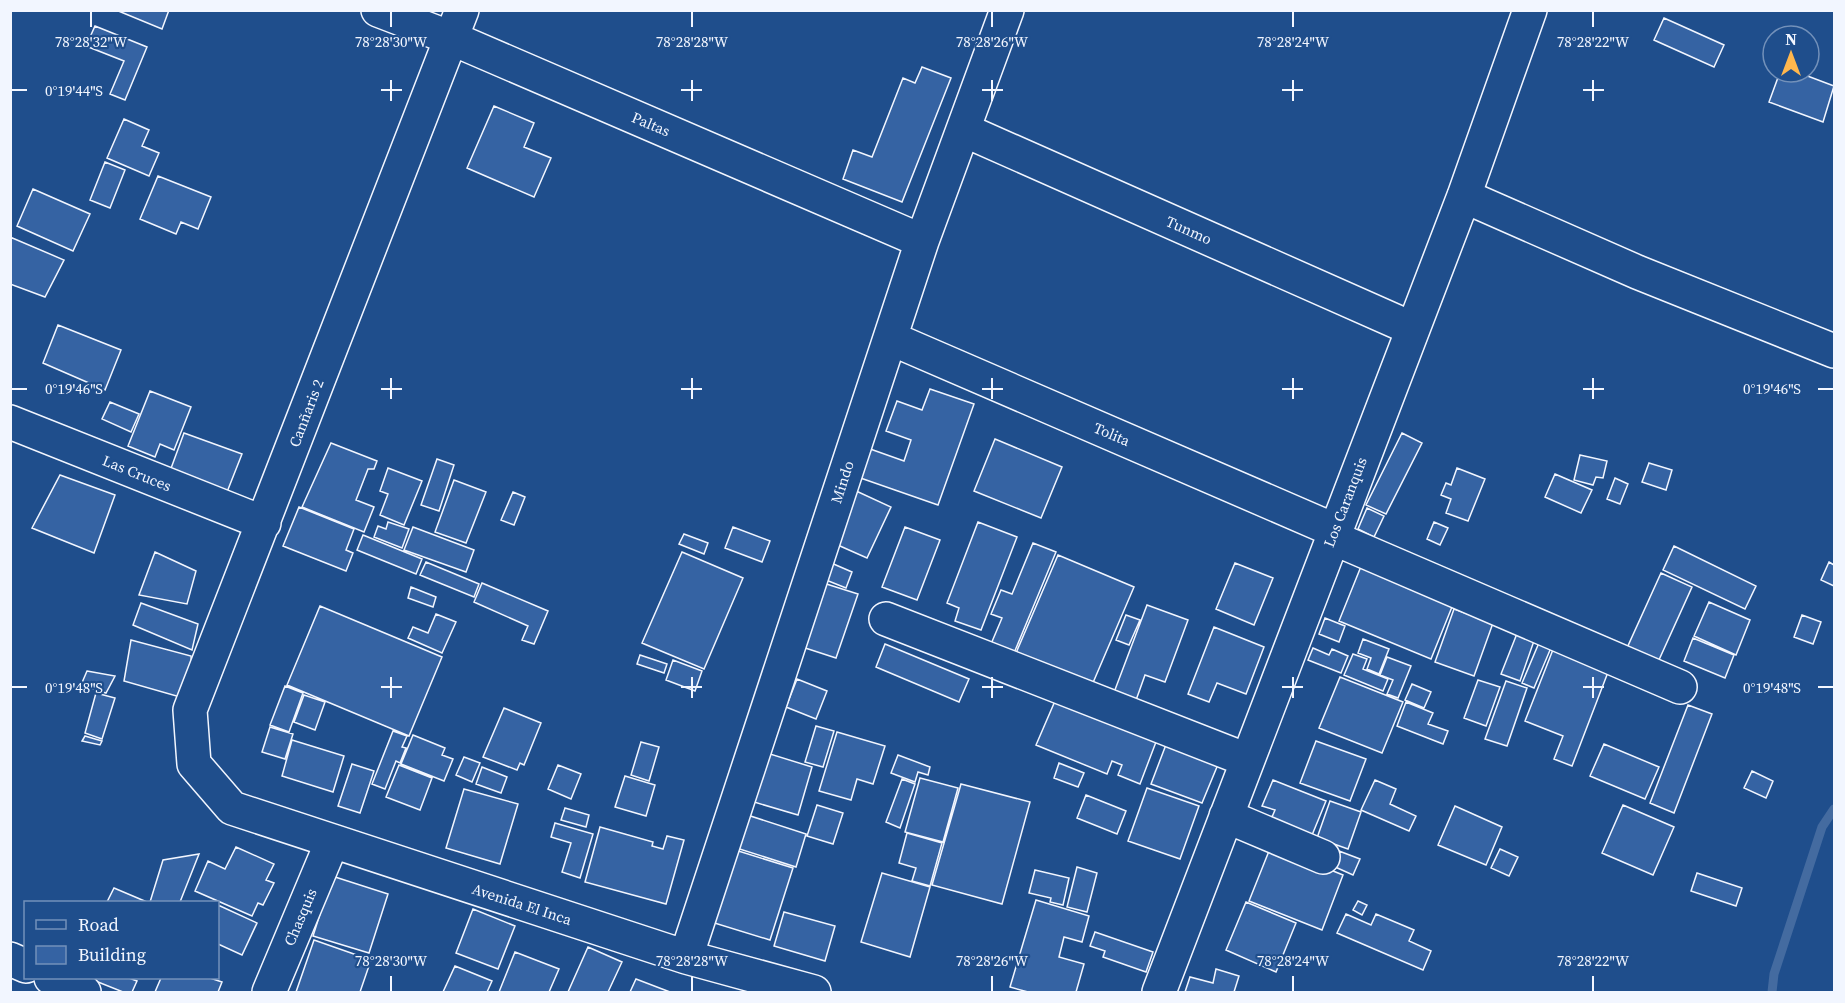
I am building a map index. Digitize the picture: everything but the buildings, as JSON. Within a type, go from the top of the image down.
[{"type":"street","name":"Paltas","points":[[378,10],[456,24],[922,241]]},
{"type":"street","name":"Mindo","points":[[686,957],[922,241],[1007,10]]},
{"type":"street","name":"Los Caranquis","points":[[1159,993],[1464,196],[1530,10]]},
{"type":"street","name":"Canñaris 2","points":[[232,808],[194,764],[190,710],[456,24]]},
{"type":"street","name":"Tunmo","points":[[964,130],[1413,329]]},
{"type":"street","points":[[1464,196],[1637,272],[1834,351]]},
{"type":"street","name":"Tolita","points":[[890,338],[1680,687]]},
{"type":"street","name":"Las Cruces","points":[[10,422],[264,524]]},
{"type":"street","points":[[886,619],[1247,760]]},
{"type":"street","name":"Avenida El Inca","points":[[232,808],[686,957],[814,993]]},
{"type":"street","points":[[1226,816],[1323,857]]},
{"type":"street","name":"Chasquis","points":[[269,993],[332,842]]},
{"type":"street","points":[[10,959],[24,965]]},
{"type":"street","points":[[53,979],[84,993]]},
{"type":"waterway","points":[[1772,992],[1774,974],[1822,827],[1834,809]]}]
